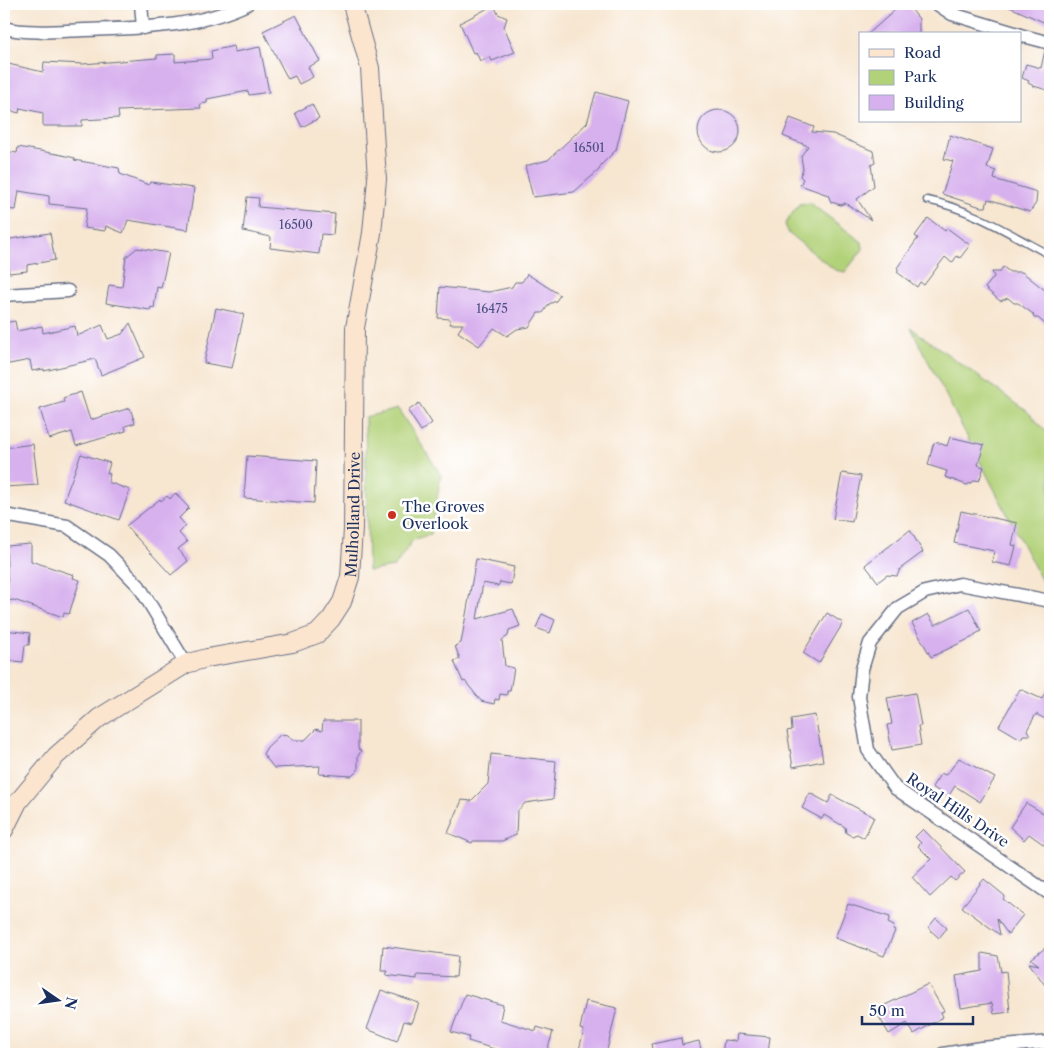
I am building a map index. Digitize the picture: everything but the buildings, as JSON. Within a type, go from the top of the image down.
[{"type":"main road","name":"Mulholland Drive","points":[[4,830],[18,802],[56,756],[99,718],[186,664],[207,658],[293,643],[317,634],[331,619],[342,602],[350,577],[353,529],[355,328],[372,233],[377,179],[370,68],[352,4]]},
{"type":"street","points":[[141,4],[143,28]]},
{"type":"street","points":[[4,28],[57,32],[184,24],[247,4]]},
{"type":"street","points":[[937,4],[952,14],[1012,32]]},
{"type":"street","points":[[1022,35],[1050,43]]},
{"type":"street","points":[[4,295],[68,291]]},
{"type":"street","points":[[4,515],[67,526],[109,554],[139,586],[186,664]]},
{"type":"street","name":"Royal Hills Drive","points":[[1050,601],[960,584],[925,592],[898,608],[870,643],[862,669],[858,697],[868,750],[895,788],[1050,894]]},
{"type":"street","points":[[943,1054],[980,1048],[1050,1042]]},
{"type":"lane","points":[[927,200],[946,204],[974,214],[1050,254]]},
{"type":"green space","points":[[810,203],[862,242],[863,249],[845,272],[835,270],[788,233],[785,224],[799,204]]},
{"type":"green space","points":[[911,328],[1028,412],[1050,436],[1050,597]]},
{"type":"green space","points":[[398,409],[441,475],[431,534],[413,540],[394,567],[368,571],[365,417]]},
{"type":"place","name":"The Groves Overlook","points":[[392,515]]}]
